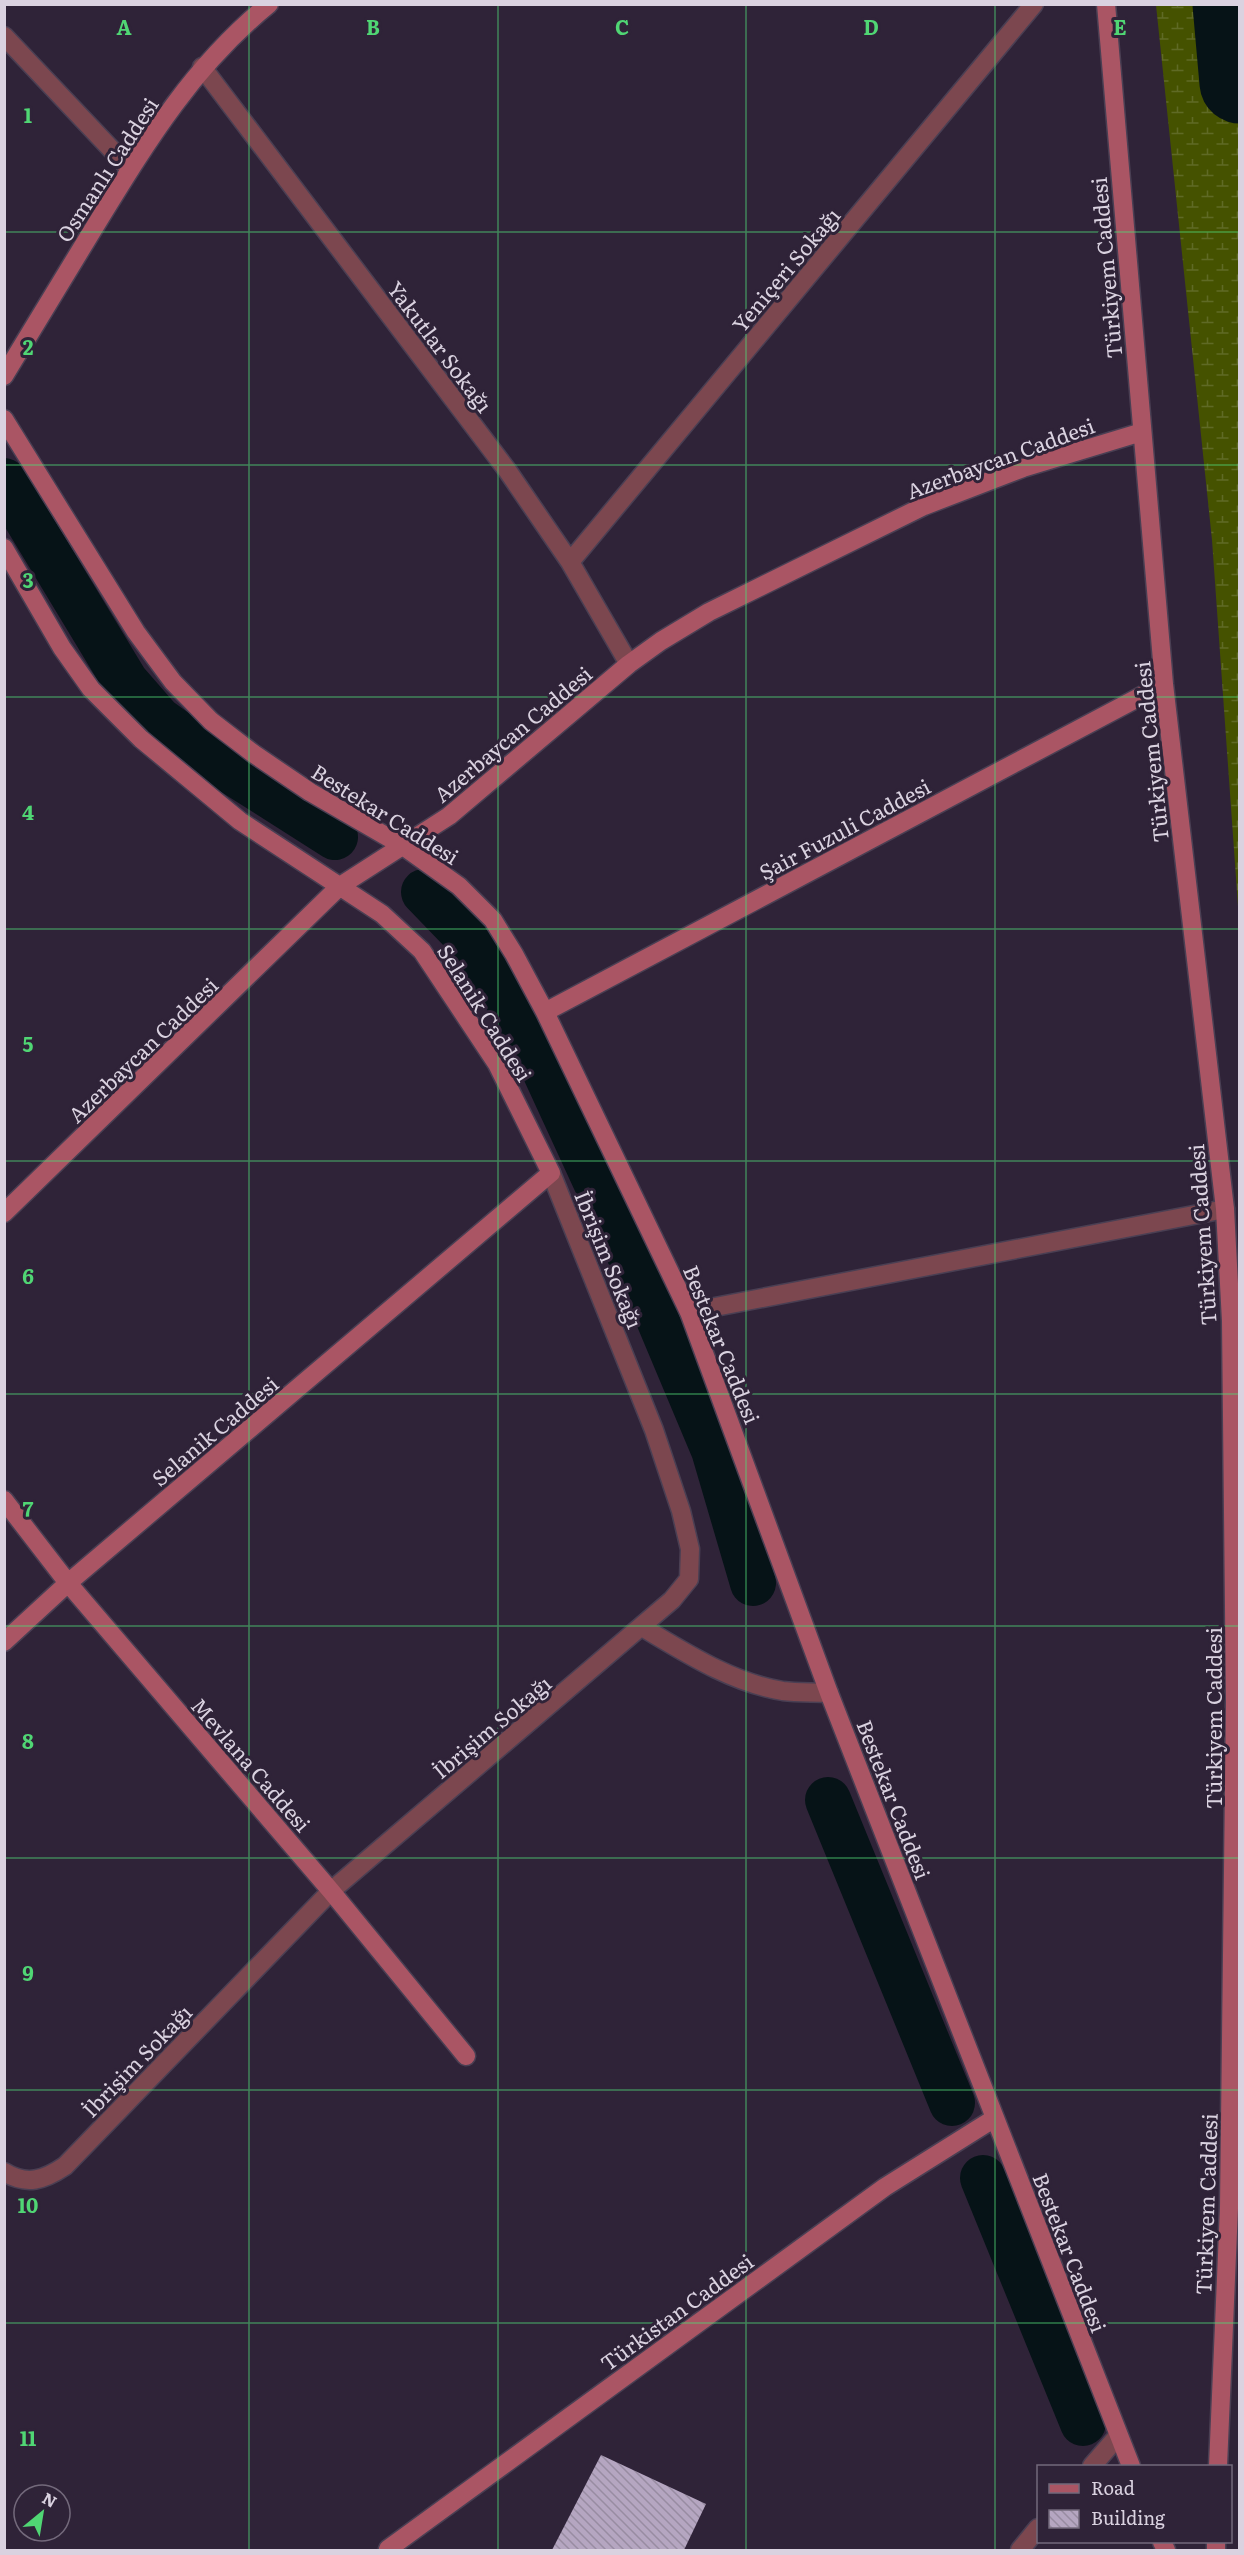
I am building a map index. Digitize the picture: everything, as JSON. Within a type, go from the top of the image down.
[{"type":"street","name":"Osmanlı Caddesi","points":[[4,376],[130,169],[202,67],[234,34],[269,4]]},
{"type":"street","name":"Yeniçeri Sokağı","points":[[570,562],[1034,4]]},
{"type":"street","name":"Türkiyem Caddesi","points":[[1106,4],[1164,684],[1225,1209],[1234,1464],[1235,1702],[1229,2208],[1218,2465]]},
{"type":"street","points":[[4,36],[130,169]]},
{"type":"street","name":"Yakutlar Sokağı","points":[[202,67],[507,470],[570,562],[629,664]]},
{"type":"street","name":"Bestekar Caddesi","points":[[4,419],[136,633],[173,682],[211,722],[254,754],[310,792],[403,846],[459,886],[493,920],[545,1012],[689,1311],[830,1693],[1131,2465]]},
{"type":"street","name":"Azerbaycan Caddesi","points":[[4,1214],[340,886],[449,816],[491,783],[629,664],[709,612],[924,506],[1023,468],[1142,432]]},
{"type":"street","name":"Selanik Caddesi","points":[[4,548],[68,656],[92,689],[141,739],[240,821],[382,914],[422,951],[497,1064],[551,1173],[68,1583],[4,1642]]},
{"type":"street","name":"Şair Fuzuli Caddesi","points":[[545,1012],[1164,684]]},
{"type":"street","name":"İbrişim Sokağı","points":[[4,2172],[26,2181],[47,2178],[65,2166],[331,1891],[672,1600],[689,1579],[690,1550],[654,1430],[551,1173]]},
{"type":"street","points":[[689,1311],[1225,1209]]},
{"type":"street","name":"Mevlana Caddesi","points":[[4,1500],[68,1583],[331,1891],[466,2056]]},
{"type":"street","points":[[642,1626],[723,1672],[758,1685],[784,1691],[830,1693]]},
{"type":"street","name":"Türkistan Caddesi","points":[[388,2549],[885,2187],[995,2118]]},
{"type":"street","points":[[1093,2465],[1118,2436]]},
{"type":"street","points":[[1020,2550],[1037,2529]]},
{"type":"green space","points":[[1156,5],[1239,5],[1239,920],[1212,540]]},
{"type":"building","points":[[601,2455],[706,2504],[684,2550],[552,2550]]},
{"type":"waterway","points":[[1233,4],[1240,83]]},
{"type":"waterway","points":[[4,481],[125,681],[159,720],[220,764],[335,837]]},
{"type":"waterway","points":[[424,892],[477,947],[533,1045],[656,1312],[714,1450],[753,1583]]},
{"type":"waterway","points":[[828,1800],[952,2103]]},
{"type":"waterway","points":[[983,2178],[1083,2423]]}]
